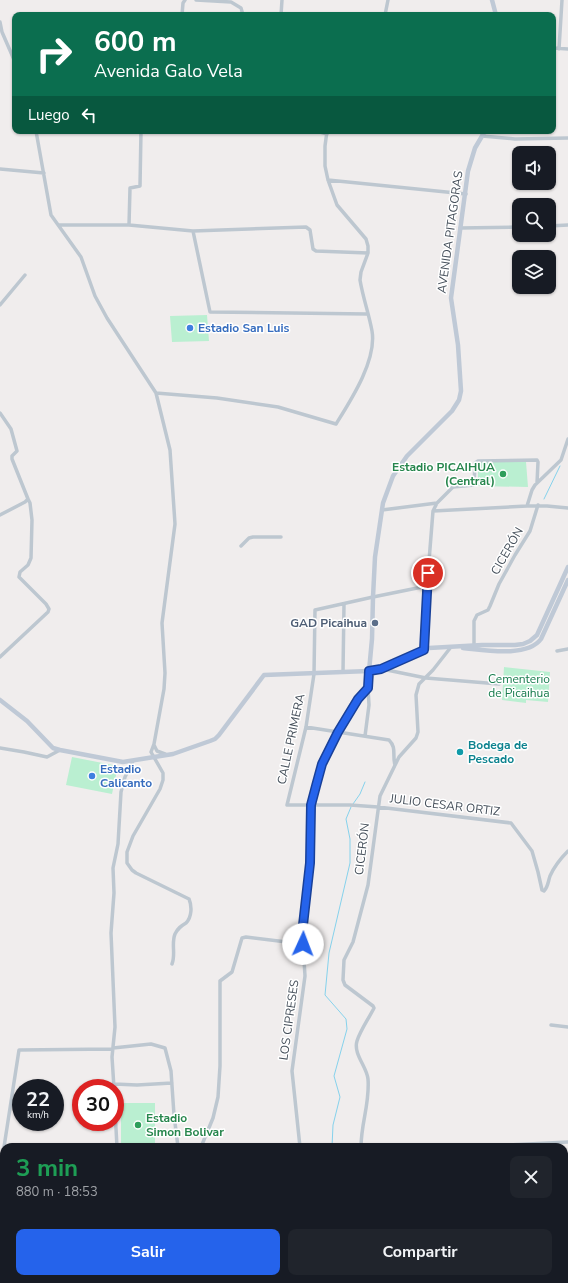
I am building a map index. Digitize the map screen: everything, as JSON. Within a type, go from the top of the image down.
[{"type":"main road","points":[[492,0],[495,12]]},
{"type":"main road","name":"AVENIDA PITAGORAS","points":[[369,671],[372,640],[375,557],[384,503],[393,476],[407,456],[452,411],[459,400],[461,391],[458,345],[451,302],[468,171],[475,148],[482,134]]},
{"type":"main road","points":[[0,700],[27,721],[54,748],[123,762],[156,758],[173,754],[215,739],[264,675],[369,671],[381,669],[424,650],[453,646],[523,644],[537,635],[568,567]]},
{"type":"main road","points":[[453,646],[460,648],[513,651],[533,646],[541,639],[568,580]]},
{"type":"street","points":[[182,12],[183,3],[185,0]]},
{"type":"street","points":[[196,0],[231,1],[241,8],[242,12]]},
{"type":"street","points":[[281,12],[282,0]]},
{"type":"street","points":[[386,12],[388,0]]},
{"type":"street","points":[[559,49],[562,0]]},
{"type":"street","points":[[0,22],[2,32],[12,55]]},
{"type":"street","points":[[556,48],[568,49]]},
{"type":"street","points":[[37,134],[51,215],[81,257],[95,296],[156,393],[170,450],[175,524],[162,623],[165,673],[164,688],[154,744],[151,752],[156,758],[163,773],[162,785],[133,836],[127,852],[126,860],[129,867],[136,872],[189,899],[191,903],[189,918],[180,926],[175,934],[173,941],[175,957],[172,964]]},
{"type":"street","points":[[129,224],[130,188],[140,186],[141,134]]},
{"type":"street","points":[[156,393],[217,398],[278,407],[336,424],[354,396],[372,353],[372,331],[360,280],[361,272],[368,253],[368,246],[366,239],[337,205],[328,180],[325,166],[327,134]]},
{"type":"street","points":[[488,134],[516,139],[568,138]]},
{"type":"street","points":[[0,169],[44,173]]},
{"type":"street","points":[[328,180],[466,194]]},
{"type":"street","points":[[59,225],[129,224],[193,231],[306,227],[310,230],[313,249],[316,251],[368,253]]},
{"type":"street","points":[[556,226],[568,225]]},
{"type":"street","points":[[460,228],[512,227]]},
{"type":"street","points":[[193,231],[210,312],[367,314]]},
{"type":"street","points":[[0,305],[25,275]]},
{"type":"street","points":[[0,414],[11,429],[17,451],[12,456],[12,459],[30,503],[32,520],[31,558],[28,565],[20,572],[19,577],[46,604],[49,609],[48,612],[0,657]]},
{"type":"street","points":[[527,506],[533,487],[562,460],[568,439]]},
{"type":"street","points":[[424,650],[433,511],[437,503],[453,487],[473,486],[475,484],[475,463],[478,461],[537,460],[537,483]]},
{"type":"street","points":[[0,515],[28,499]]},
{"type":"street","points":[[382,510],[437,503]]},
{"type":"street","points":[[433,511],[538,505],[568,508]]},
{"type":"street","name":"CICERÓN","points":[[474,645],[474,621],[477,615],[488,610],[499,584],[530,531],[538,505]]},
{"type":"street","points":[[241,546],[249,538],[253,537],[281,537]]},
{"type":"street","points":[[343,672],[344,604],[427,586]]},
{"type":"street","name":"CALLE PRIMERA","points":[[311,805],[287,805],[306,728],[314,674],[315,610],[344,604]]},
{"type":"street","name":"CICERÓN","points":[[361,1143],[362,1128],[368,1103],[368,1080],[367,1073],[358,1054],[356,1042],[374,1008],[345,985],[344,960],[353,942],[368,885],[380,796],[402,752],[416,738],[418,732],[416,694],[420,684],[453,646]]},
{"type":"street","points":[[557,651],[568,649]]},
{"type":"street","points":[[381,669],[426,678],[499,684]]},
{"type":"street","points":[[365,736],[369,705],[369,671]]},
{"type":"street","name":"LOS CIPRESES","points":[[300,1143],[292,1078],[306,976],[303,925],[310,863],[311,805],[322,764],[338,732],[358,699],[368,688]]},
{"type":"street","points":[[306,728],[389,740],[393,744],[395,751],[395,765]]},
{"type":"street","points":[[154,744],[157,751],[163,754],[173,754]]},
{"type":"street","points":[[0,748],[47,757],[60,750]]},
{"type":"street","points":[[114,1079],[113,1048],[115,1027],[111,933],[114,893],[113,868],[118,844],[121,792],[125,777],[133,761]]},
{"type":"street","name":"JULIO CESAR ORTIZ","points":[[311,805],[356,805],[511,823],[532,851],[542,890],[544,891],[551,875],[568,851]]},
{"type":"street","points":[[204,1143],[213,1118],[218,1097],[220,1066],[220,981],[232,972],[242,938],[246,937],[303,944]]},
{"type":"street","points":[[551,1025],[568,1027]]},
{"type":"street","points":[[5,1143],[19,1050],[113,1048],[151,1044],[165,1048],[171,1071],[178,1143]]},
{"type":"street","points":[[124,1086],[172,1083]]},
{"type":"street","points":[[116,1131],[117,1143]]},
{"type":"street","points":[[552,1143],[568,1142]]},
{"type":"green space","points":[[207,315],[209,341],[172,342],[170,316]]},
{"type":"green space","name":"Estadio PICAIHUA (Central)","points":[[478,462],[526,462],[528,487],[478,486]]},
{"type":"green space","name":"Cementerio de Picaihua","points":[[504,667],[550,672],[548,702],[526,700],[526,703],[502,700]]},
{"type":"green space","points":[[72,757],[118,766],[112,794],[66,785]]},
{"type":"green space","name":"Estadio Simon Bolivar","points":[[124,1103],[155,1103],[155,1143],[121,1143],[121,1131],[124,1131]]},
{"type":"waterway","points":[[544,499],[560,466]]},
{"type":"waterway","points":[[353,804],[360,794],[365,782]]},
{"type":"waterway","points":[[332,1143],[333,1125],[340,1097],[334,1076],[347,1029],[346,1019],[325,995],[329,953],[350,863],[350,839],[346,819],[351,807]]},
{"type":"place","name":"Estadio San Luis","points":[[190,328]]},
{"type":"place","name":"Estadio PICAIHUA (Central)","points":[[503,474]]},
{"type":"place","name":"GAD Picaihua","points":[[375,623]]},
{"type":"place","name":"Bodega de Pescado","points":[[460,752]]},
{"type":"place","name":"Estadio Calicanto","points":[[92,776]]},
{"type":"place","name":"Estadio Simon Bolivar","points":[[138,1125]]},
{"type":"route","points":[[303,944],[303,925],[310,863],[311,805],[322,764],[350,712],[358,699],[368,688],[369,671],[381,669],[424,650],[428,573]]}]
